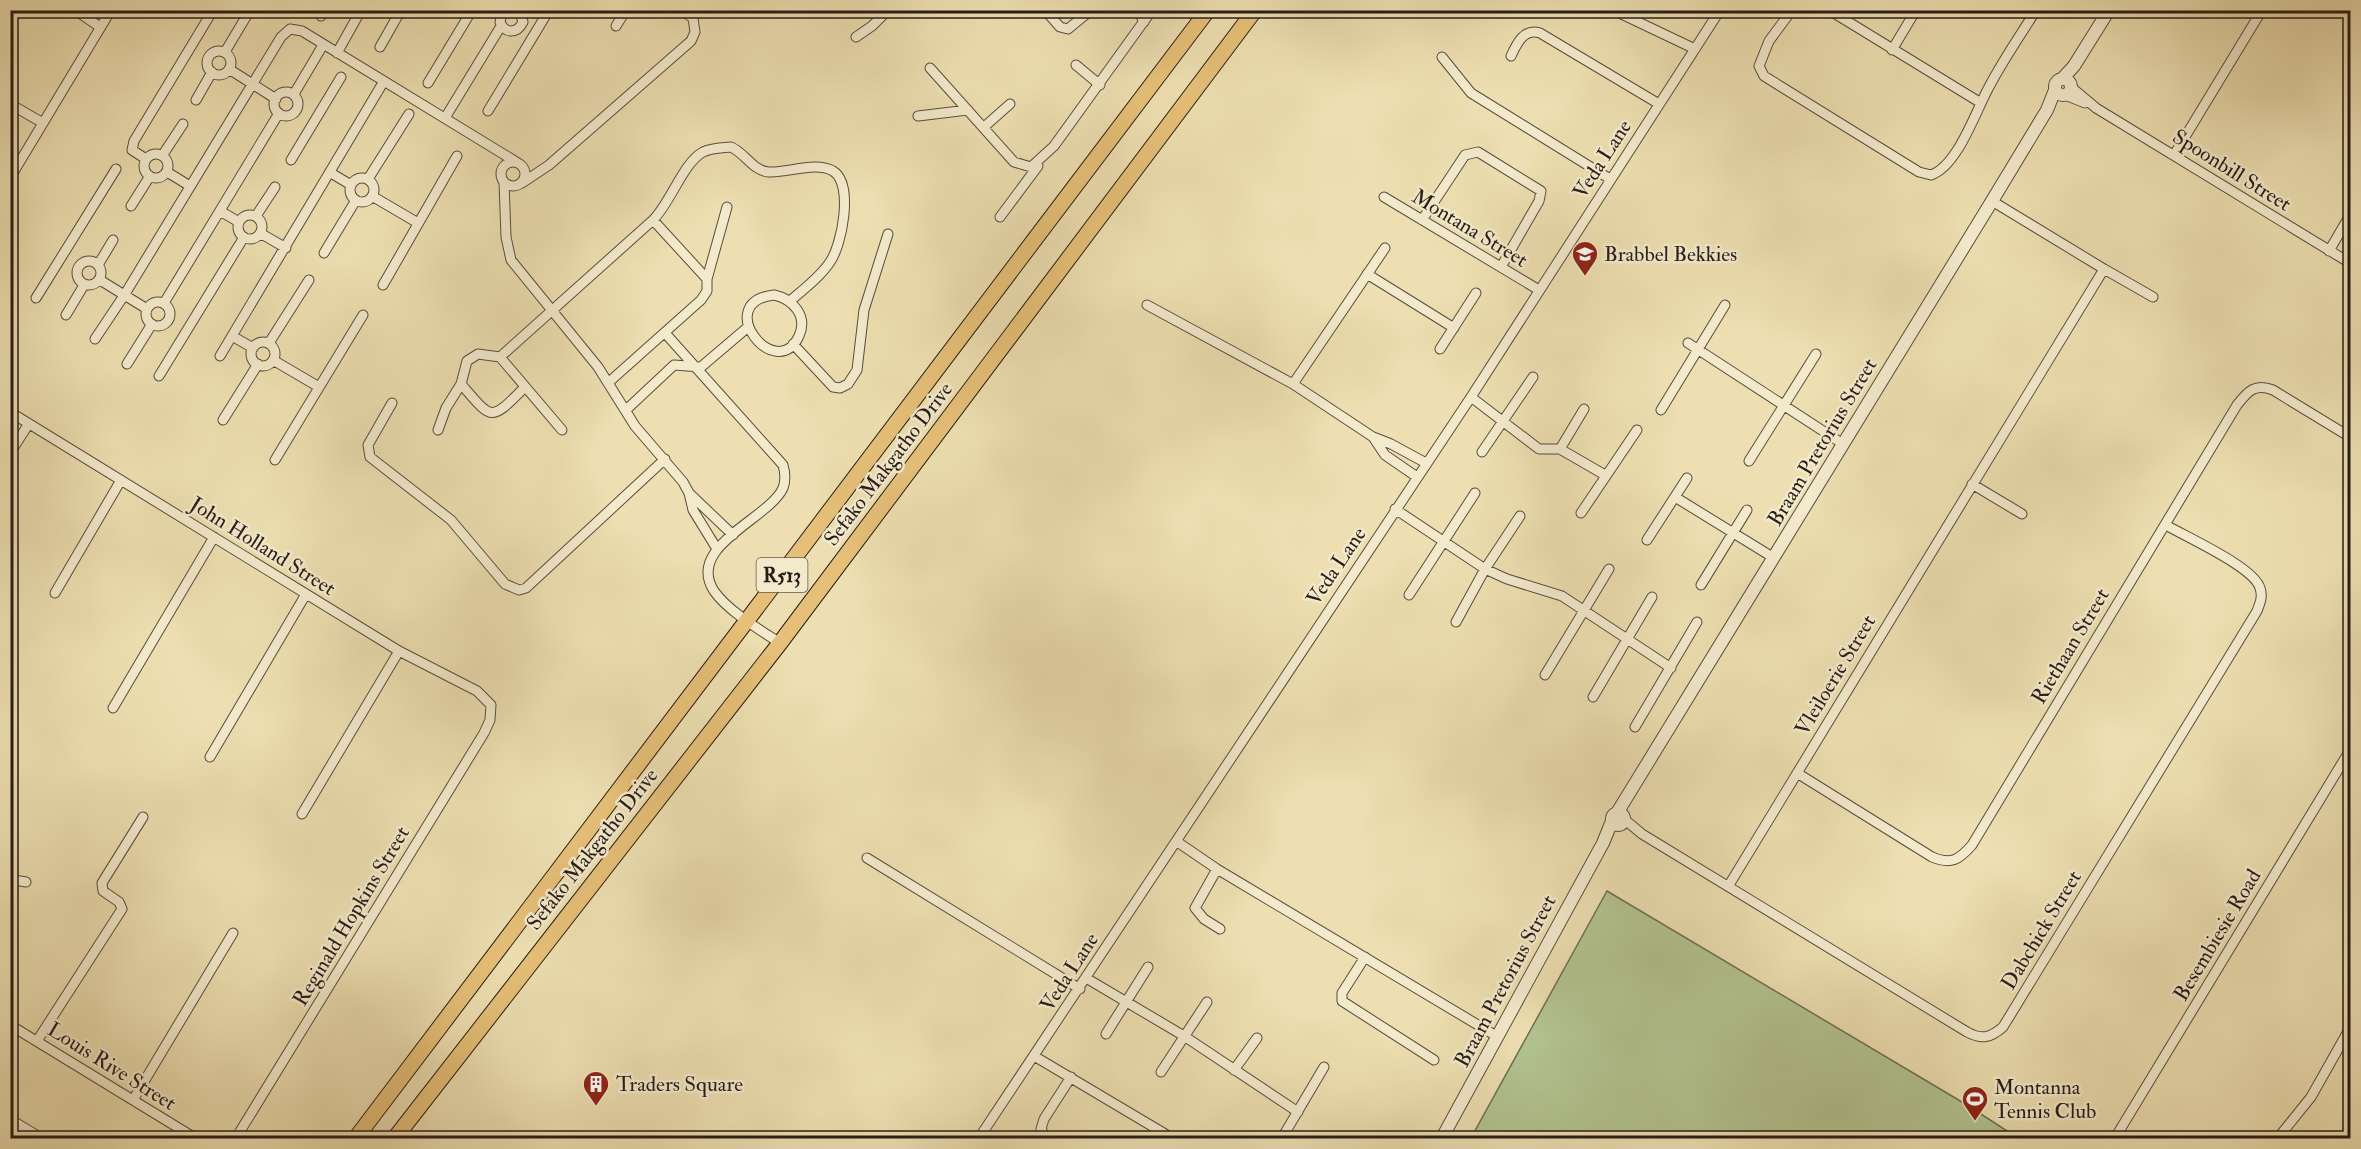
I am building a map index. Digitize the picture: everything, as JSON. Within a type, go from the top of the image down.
[{"type":"main road","name":"Sefako Makgatho Drive","points":[[356,1138],[1208,10]]},
{"type":"main road","name":"Sefako Makgatho Drive","points":[[395,1138],[780,643],[1255,10]]},
{"type":"street","points":[[75,10],[100,27]]},
{"type":"street","points":[[10,178],[111,10]]},
{"type":"street","points":[[146,159],[132,150],[132,144],[213,10]]},
{"type":"street","points":[[225,52],[250,10]]},
{"type":"street","points":[[337,53],[361,10]]},
{"type":"street","points":[[380,47],[401,10]]},
{"type":"street","points":[[428,83],[472,10]]},
{"type":"street","points":[[501,26],[511,31],[521,26],[523,18],[519,10]]},
{"type":"street","points":[[488,111],[549,10]]},
{"type":"street","points":[[616,26],[626,10]]},
{"type":"street","points":[[504,182],[518,185],[541,171],[691,41],[695,33],[693,18],[681,10]]},
{"type":"street","points":[[856,37],[888,10]]},
{"type":"street","points":[[1045,10],[1059,27],[1068,29],[1091,10]]},
{"type":"street","points":[[1138,10],[1144,22]]},
{"type":"street","points":[[1000,217],[1100,85],[1152,10]]},
{"type":"street","points":[[1613,10],[1695,50]]},
{"type":"street","name":"Veda Lane","points":[[978,1138],[1080,989],[1471,397],[1720,10]]},
{"type":"street","points":[[1792,10],[1764,52],[1760,66],[1764,76],[1918,172],[1931,175],[1943,168],[2036,10]]},
{"type":"street","points":[[1830,10],[1981,103]]},
{"type":"street","points":[[1892,50],[1916,10]]},
{"type":"street","points":[[2064,88],[2074,66],[2109,10]]},
{"type":"street","points":[[2174,155],[2262,10]]},
{"type":"street","points":[[445,118],[501,26],[498,12]]},
{"type":"street","points":[[521,26],[536,33]]},
{"type":"street","points":[[95,339],[125,294],[285,32],[295,29],[302,31],[521,165],[526,176],[504,203]]},
{"type":"street","points":[[1511,56],[1528,32],[1540,33],[1659,104]]},
{"type":"street","points":[[192,44],[210,55]]},
{"type":"street","points":[[294,94],[323,45]]},
{"type":"street","points":[[217,51],[225,52],[231,62],[229,69],[219,75],[212,72],[207,66],[210,55],[217,51]]},
{"type":"street","points":[[1442,57],[1471,93],[1610,179]]},
{"type":"street","points":[[1076,65],[1100,85]]},
{"type":"street","points":[[930,68],[1021,166],[1031,167],[1042,159]]},
{"type":"street","points":[[229,69],[276,99]]},
{"type":"street","points":[[196,100],[212,72]]},
{"type":"street","points":[[291,160],[341,77]]},
{"type":"street","points":[[220,356],[384,81]]},
{"type":"street","name":"Spoonbill Street","points":[[2064,88],[2350,263]]},
{"type":"street","name":"Braam Pretorius Street","points":[[1442,1138],[1603,843],[1619,820],[1630,794],[2047,110],[2064,88]]},
{"type":"street","points":[[279,113],[275,106],[276,99],[285,92],[294,94]]},
{"type":"street","points":[[279,113],[291,115],[297,110],[298,102],[294,94]]},
{"type":"street","points":[[10,104],[43,123]]},
{"type":"street","points":[[984,127],[1010,104]]},
{"type":"street","points":[[297,110],[314,121]]},
{"type":"street","points":[[918,116],[968,110]]},
{"type":"street","points":[[164,303],[279,113]]},
{"type":"street","points":[[368,179],[409,114]]},
{"type":"street","points":[[162,156],[183,124]]},
{"type":"street","points":[[500,357],[664,209],[690,166],[704,152],[731,147],[767,172],[824,167],[839,177],[845,197],[836,252],[820,274],[790,301]]},
{"type":"street","points":[[497,150],[503,166],[501,174],[504,182],[504,203],[511,260],[609,382],[635,426],[665,459],[689,493],[733,535]]},
{"type":"street","points":[[1422,220],[1466,155],[1478,152],[1541,191],[1539,201],[1501,267]]},
{"type":"street","points":[[154,154],[162,156],[166,161],[167,172],[160,177],[150,176],[144,169],[146,159],[154,154]]},
{"type":"street","points":[[383,285],[458,156]]},
{"type":"street","points":[[503,166],[510,162],[541,171]]},
{"type":"street","points":[[36,298],[116,169]]},
{"type":"street","points":[[167,172],[190,186]]},
{"type":"street","points":[[331,173],[351,185]]},
{"type":"street","points":[[131,206],[150,176]]},
{"type":"street","points":[[356,179],[368,179],[373,184],[372,196],[366,201],[356,200],[350,193],[351,185],[356,179]]},
{"type":"street","points":[[256,216],[274,187]]},
{"type":"street","points":[[372,196],[418,223]]},
{"type":"street","name":"Montana Street","points":[[1384,197],[1539,290]]},
{"type":"street","points":[[324,253],[356,200]]},
{"type":"street","points":[[1992,201],[2153,297]]},
{"type":"street","points":[[609,382],[701,300],[707,291],[707,279],[727,207]]},
{"type":"street","points":[[220,211],[239,222]]},
{"type":"street","points":[[2329,250],[2350,215]]},
{"type":"street","points":[[244,216],[256,216],[262,225],[260,233],[254,238],[244,237],[238,230],[239,222],[244,216]]},
{"type":"street","points":[[653,220],[707,279]]},
{"type":"street","points":[[260,233],[286,248]]},
{"type":"street","points":[[793,344],[833,387],[840,388],[848,384],[857,370],[864,310],[888,234]]},
{"type":"street","points":[[159,376],[244,237]]},
{"type":"street","points":[[98,265],[113,240]]},
{"type":"street","points":[[1293,384],[1385,248]]},
{"type":"street","points":[[63,257],[81,265],[91,261],[98,265],[101,272],[100,280],[93,285],[84,285]]},
{"type":"street","points":[[81,265],[78,276],[84,285]]},
{"type":"street","name":"Vleiloerie Street","points":[[1729,885],[2104,269]]},
{"type":"street","points":[[1367,274],[1454,328]]},
{"type":"street","points":[[100,280],[147,309]]},
{"type":"street","points":[[269,343],[309,280]]},
{"type":"street","points":[[66,315],[84,285]]},
{"type":"street","points":[[1440,349],[1476,292]]},
{"type":"street","points":[[774,295],[790,301],[796,307],[802,324],[801,332],[793,344],[789,348],[775,352],[751,334],[748,327],[749,312],[758,299],[774,295]]},
{"type":"street","points":[[156,302],[164,303],[170,312],[169,320],[162,325],[152,324],[147,317],[147,309],[156,302]]},
{"type":"street","points":[[1661,410],[1725,304]]},
{"type":"street","points":[[1147,305],[1293,384],[1373,437],[1426,463]]},
{"type":"street","points":[[275,460],[363,315]]},
{"type":"street","points":[[169,320],[187,330]]},
{"type":"street","points":[[127,364],[152,324]]},
{"type":"street","points":[[626,410],[674,365],[701,368],[748,327]]},
{"type":"street","points":[[665,333],[775,455],[785,473],[783,488],[779,493],[717,549],[709,564],[712,587],[747,621],[780,643]]},
{"type":"street","points":[[232,336],[253,348]]},
{"type":"street","points":[[261,342],[269,343],[274,349],[273,360],[267,365],[258,364],[252,357],[253,348],[261,342]]},
{"type":"street","points":[[1688,343],[1844,444]]},
{"type":"street","points":[[438,430],[446,408],[461,384],[463,370],[472,356],[487,354],[500,357],[562,430]]},
{"type":"street","points":[[1749,461],[1816,354]]},
{"type":"street","points":[[273,360],[319,387]]},
{"type":"street","points":[[223,420],[258,364]]},
{"type":"street","points":[[1482,452],[1533,377]]},
{"type":"street","points":[[461,384],[484,412],[493,414],[499,414],[525,387]]},
{"type":"street","name":"Riethaan Street","points":[[1797,773],[1932,857],[1947,862],[1962,857],[1972,845],[2237,405],[2248,391],[2263,386],[2273,390],[2350,437]]},
{"type":"street","points":[[1471,397],[1539,449],[1560,449],[1605,475]]},
{"type":"street","points":[[392,403],[368,445],[370,457],[451,520],[505,584],[519,590],[526,588],[665,459]]},
{"type":"street","points":[[1560,449],[1584,408]]},
{"type":"street","name":"John Holland Street","points":[[10,412],[399,651],[477,692],[486,699],[492,711]]},
{"type":"street","points":[[10,453],[28,424]]},
{"type":"street","points":[[1581,513],[1637,430]]},
{"type":"street","points":[[1373,437],[1384,455],[1417,477]]},
{"type":"street","points":[[1647,540],[1687,478]]},
{"type":"street","points":[[55,593],[121,480]]},
{"type":"street","points":[[1972,484],[2022,514]]},
{"type":"street","points":[[689,493],[693,510],[717,549]]},
{"type":"street","points":[[1409,595],[1475,493]]},
{"type":"street","points":[[1675,498],[1774,558]]},
{"type":"street","points":[[1395,509],[1485,569],[1507,579],[1554,592],[1671,669]]},
{"type":"street","points":[[1701,585],[1747,510]]},
{"type":"street","points":[[1456,622],[1485,569],[1520,516]]},
{"type":"street","name":"Dabchick Street","points":[[1619,820],[1967,1032],[1982,1038],[1994,1035],[2003,1027],[2051,950],[2257,611],[2262,599],[2261,589],[2254,578],[2166,525]]},
{"type":"street","points":[[113,708],[214,537]]},
{"type":"street","points":[[1545,675],[1609,569]]},
{"type":"street","points":[[210,757],[306,594]]},
{"type":"street","points":[[1593,697],[1652,597]]},
{"type":"street","points":[[1635,727],[1697,622]]},
{"type":"street","points":[[302,814],[399,651]]},
{"type":"street","name":"Reginald Hopkins Street","points":[[236,1138],[484,733],[492,711]]},
{"type":"street","name":"Besembiesie Road","points":[[2115,1138],[2350,754]]},
{"type":"street","points":[[37,1041],[122,909],[119,902],[103,891],[102,883],[143,817]]},
{"type":"street","points":[[1176,841],[1217,869],[1497,1037]]},
{"type":"street","points":[[867,858],[1080,989]]},
{"type":"street","points":[[1217,869],[1195,908],[1204,919],[1220,929]]},
{"type":"street","points":[[10,883],[14,880],[26,882]]},
{"type":"street","points":[[133,1100],[233,933]]},
{"type":"street","points":[[1365,957],[1342,993],[1341,1001],[1434,1060]]},
{"type":"street","points":[[1106,1034],[1148,967]]},
{"type":"street","points":[[1086,978],[1184,1036],[1298,1112]]},
{"type":"street","points":[[1161,1072],[1207,1002]]},
{"type":"street","name":"Louis Rive Street","points":[[10,1025],[195,1138]]},
{"type":"street","points":[[2278,1138],[2310,1097],[2350,1029]]},
{"type":"street","points":[[1234,1070],[1257,1038]]},
{"type":"street","points":[[1034,1056],[1173,1138]]},
{"type":"street","points":[[1282,1138],[1324,1067]]},
{"type":"street","points":[[1046,1138],[1041,1129],[1044,1119],[1071,1077]]},
{"type":"street","points":[[10,1121],[38,1138]]},
{"type":"green space","points":[[1607,891],[1967,1105],[2018,1138],[1471,1138]]},
{"type":"place","name":"Brabbel Bekkies","points":[[1585,277]]},
{"type":"place","name":"Traders Square","points":[[596,1107]]},
{"type":"place","name":"Montanna Tennis Club","points":[[1975,1122]]}]
